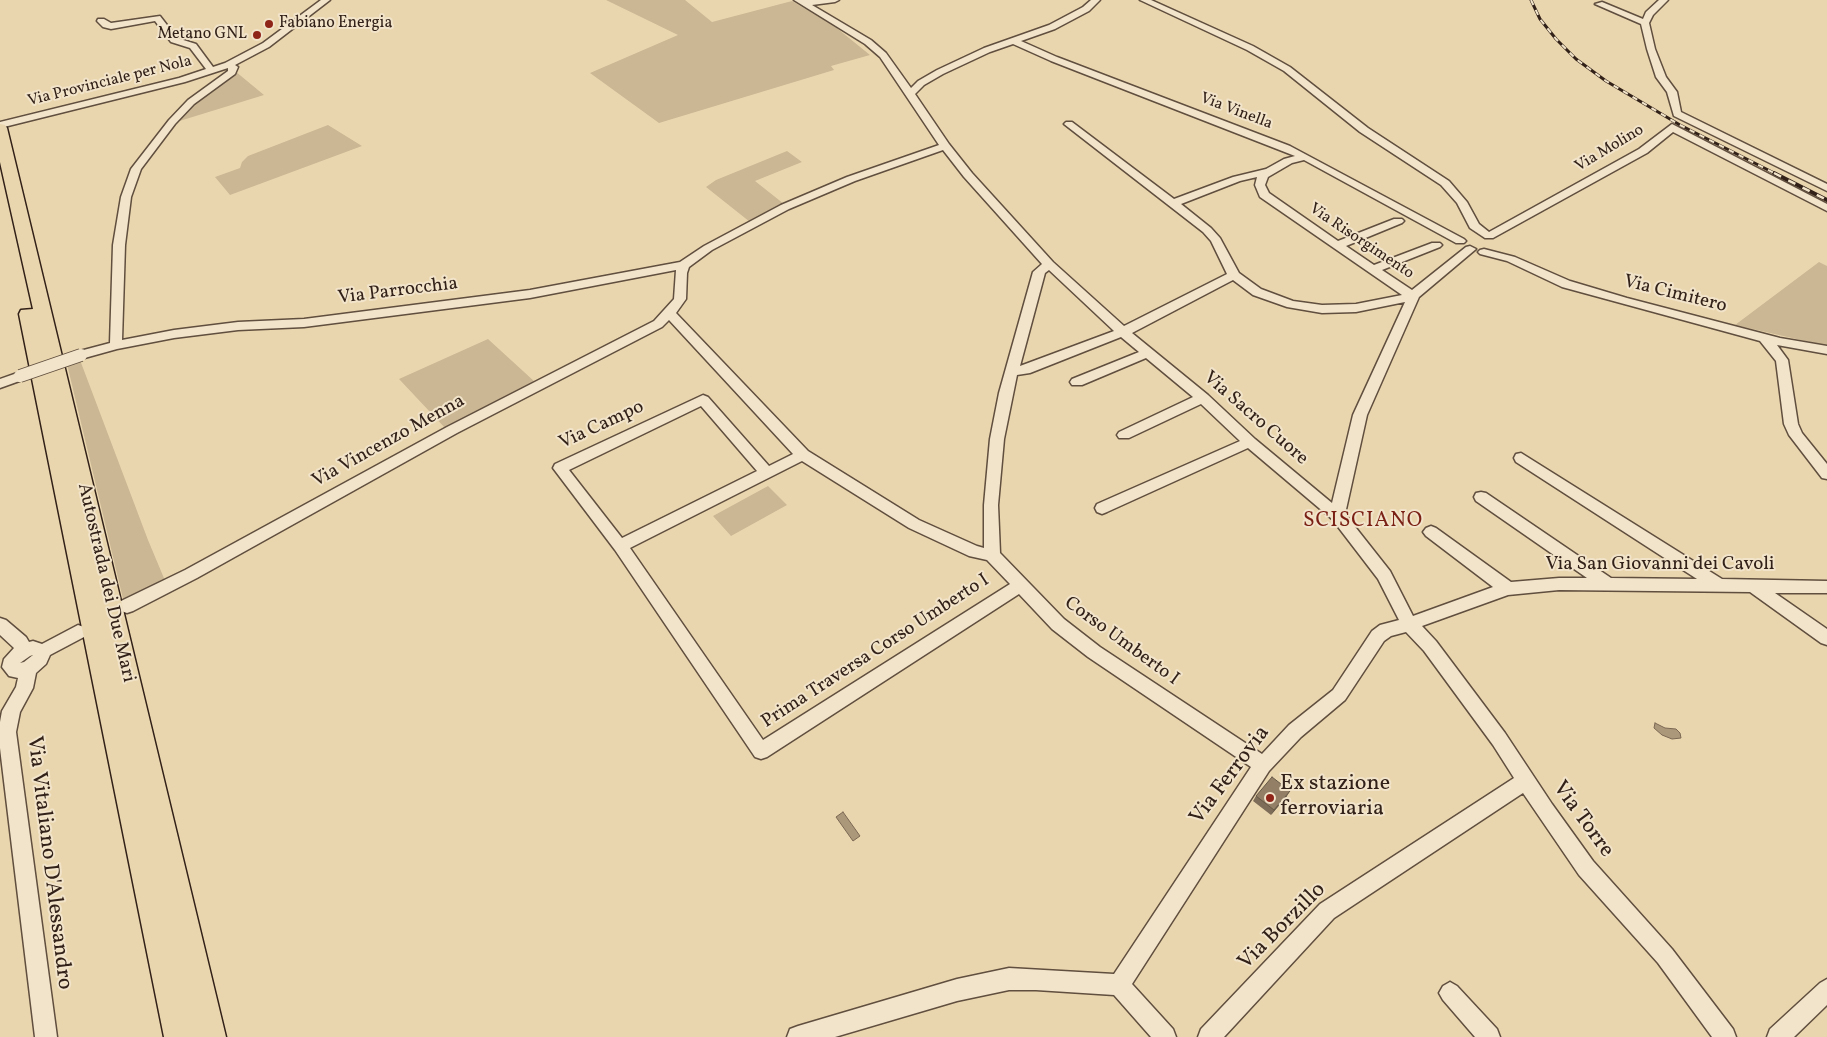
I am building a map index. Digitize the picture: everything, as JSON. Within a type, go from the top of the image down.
[{"type":"highway","name":"Autostrada dei Due Mari","points":[[7,125],[210,1037]]},
{"type":"highway","name":"Autostrada dei Due Mari","points":[[1,192],[180,1037]]},
{"type":"street","name":"Via Provinciale per Nola","points":[[7,125],[182,80],[228,65],[266,45],[326,0]]},
{"type":"street","points":[[910,94],[921,83],[940,72],[987,50],[1066,20],[1086,9],[1096,0]]},
{"type":"street","points":[[1144,0],[1250,48],[1287,69],[1364,130],[1445,184],[1454,192],[1474,226],[1518,262]]},
{"type":"street","points":[[1664,0],[1648,14],[1645,23],[1651,49],[1661,77],[1672,92],[1677,114],[1827,188]]},
{"type":"street","name":"Via Sacro Cuore","points":[[815,4],[883,55],[945,146],[994,204],[1049,264],[1123,332],[1149,352],[1337,516],[1384,575],[1409,624]]},
{"type":"street","points":[[1599,4],[1645,23]]},
{"type":"street","points":[[101,21],[106,26],[111,26],[157,18],[174,40],[194,46],[212,70]]},
{"type":"street","name":"Via Vinella","points":[[1014,40],[1054,59],[1291,156]]},
{"type":"street","points":[[116,345],[119,245],[126,197],[136,169],[172,122],[191,102],[232,72],[233,68],[228,65]]},
{"type":"street","name":"Via Risorgimento","points":[[1069,124],[1207,230],[1215,238],[1234,274],[1257,292],[1305,307],[1338,309],[1356,308],[1412,297]]},
{"type":"street","name":"Via Molino","points":[[1491,239],[1643,151],[1660,139],[1672,127],[1827,208]]},
{"type":"street","points":[[945,146],[851,179],[785,207],[708,248],[684,265],[681,273],[680,299],[670,313],[803,455],[914,524],[974,552],[992,555],[992,505],[997,439],[1039,272],[1049,264]]},
{"type":"street","points":[[1172,204],[1237,179],[1267,172],[1291,156],[1305,157],[1440,229],[1470,249],[1518,262]]},
{"type":"street","name":"Via Risorgimento","points":[[1267,172],[1263,176],[1260,185],[1264,195],[1412,297]]},
{"type":"street","points":[[1466,211],[1468,232]]},
{"type":"street","points":[[1337,245],[1398,221]]},
{"type":"street","points":[[1440,229],[1468,232],[1491,239]]},
{"type":"street","points":[[1460,241],[1461,235],[1468,232]]},
{"type":"street","points":[[1484,252],[1494,250],[1491,239]]},
{"type":"street","points":[[1373,270],[1436,245]]},
{"type":"street","points":[[1337,516],[1360,415],[1412,297],[1418,290],[1470,249]]},
{"type":"street","name":"Via Cimitero","points":[[1518,262],[1576,287],[1623,301],[1780,342],[1820,349]]},
{"type":"street","name":"Via Parrocchia","points":[[0,384],[81,355],[116,345],[174,334],[238,326],[304,323],[530,294],[684,265]]},
{"type":"street","points":[[1013,371],[1025,370],[1123,332],[1234,274]]},
{"type":"street","name":"Via Vincenzo Menna","points":[[127,606],[209,565],[452,430],[658,324],[670,313]]},
{"type":"street","points":[[1764,337],[1784,357]]},
{"type":"street","points":[[1780,342],[1788,350],[1784,357],[1791,424],[1796,435],[1827,474]]},
{"type":"street","points":[[1784,357],[1798,350],[1820,349]]},
{"type":"street","points":[[1077,382],[1149,352]]},
{"type":"street","points":[[1124,435],[1202,398]]},
{"type":"street","name":"Via Campo","points":[[620,546],[560,468],[703,400],[767,473]]},
{"type":"street","points":[[1102,508],[1250,442]]},
{"type":"street","points":[[620,546],[803,455]]},
{"type":"street","points":[[1521,458],[1718,585]]},
{"type":"street","points":[[1481,497],[1606,583]]},
{"type":"street","points":[[1431,532],[1508,589]]},
{"type":"street","name":"Prima Traversa Corso Umberto I","points":[[620,546],[761,751],[1020,585]]},
{"type":"street","name":"Corso Umberto I","points":[[992,555],[1058,624],[1094,652],[1263,765]]},
{"type":"street","name":"Via San Giovanni dei Cavoli","points":[[1409,624],[1493,593],[1508,589],[1559,584],[1827,586]]},
{"type":"street","points":[[1753,586],[1827,638]]},
{"type":"street","name":"Via Ferrovia","points":[[1118,985],[1263,765],[1295,731],[1339,695],[1378,636],[1396,626],[1409,624]]},
{"type":"street","name":"Via Torre","points":[[1409,624],[1430,646],[1499,740],[1525,781],[1586,868],[1660,951],[1725,1037]]},
{"type":"street","points":[[0,625],[20,642],[16,665]]},
{"type":"street","name":"Via Vitaliano D'Alessandro","points":[[46,1037],[7,732],[11,711],[24,688],[16,665],[37,662],[41,652],[78,632]]},
{"type":"street","name":"Via Borzillo","points":[[1208,1037],[1327,911],[1525,781]]},
{"type":"street","points":[[798,1037],[957,990],[1009,979],[1118,985],[1165,1037]]},
{"type":"street","points":[[1778,1037],[1827,990]]},
{"type":"street","points":[[1450,993],[1489,1037]]},
{"type":"shaded area","points":[[606,0],[685,0],[712,22],[792,1],[833,25],[870,55],[831,66],[834,70],[659,123],[590,73],[678,35]]},
{"type":"shaded area","points":[[235,71],[264,95],[173,123],[194,102]]},
{"type":"shaded area","points":[[328,125],[362,146],[230,195],[215,177],[240,168],[242,162],[248,156]]},
{"type":"shaded area","points":[[787,151],[802,162],[755,181],[784,204],[750,222],[706,187],[716,180]]},
{"type":"shaded area","points":[[1819,262],[1827,266],[1827,346],[1735,325]]},
{"type":"shaded area","points":[[488,339],[535,382],[446,429],[399,379]]},
{"type":"shaded area","points":[[80,360],[166,583],[124,603],[67,364]]},
{"type":"shaded area","points":[[768,486],[787,505],[731,536],[713,516]]},
{"type":"shaded area","points":[[1655,723],[1665,728],[1676,729],[1680,733],[1681,738],[1672,739],[1662,735],[1654,728]]},
{"type":"shaded area","points":[[843,812],[860,836],[853,841],[836,817]]},
{"type":"building","name":"Ex stazione ferroviaria","points":[[1272,777],[1290,791],[1274,810],[1256,796]]},
{"type":"railway","points":[[1531,0],[1540,19],[1556,39],[1576,59],[1606,81],[1680,125],[1776,174]]},
{"type":"railway","points":[[1774,173],[1827,200]]},
{"type":"place","name":"Fabiano Energia","points":[[269,24]]},
{"type":"place","name":"Metano GNL","points":[[257,35]]},
{"type":"place","name":"Ex stazione ferroviaria","points":[[1270,798]]},
{"type":"district","name":"SCISCIANO","points":[[1363,522]]}]
